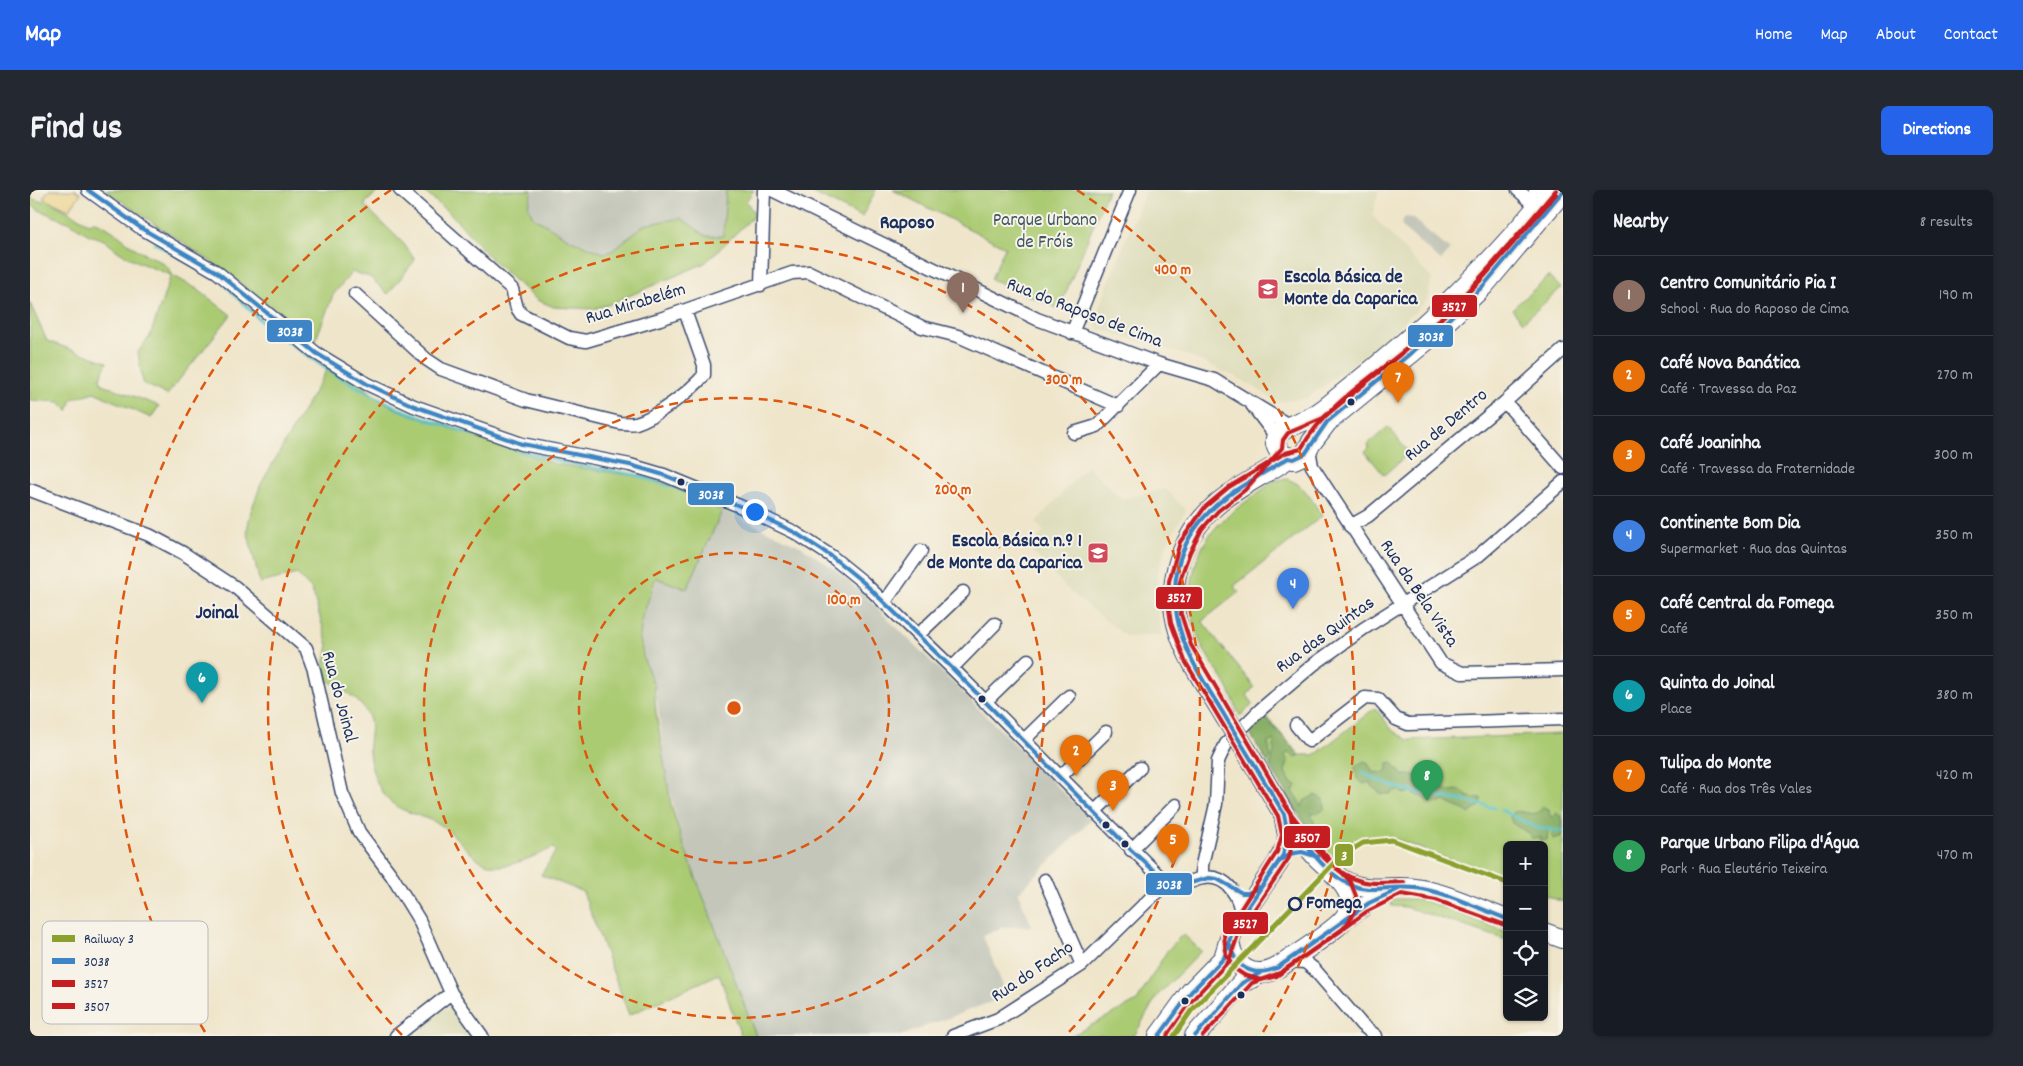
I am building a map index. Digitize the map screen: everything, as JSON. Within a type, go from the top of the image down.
[{"type":"main road","points":[[1318,858],[1284,814],[1185,648],[1175,615],[1172,590],[1184,549],[1197,525],[1214,506],[1327,422],[1428,339],[1484,285],[1546,198]]},
{"type":"main road","points":[[1195,1036],[1242,983],[1242,961],[1233,929],[1278,864],[1288,840],[1284,814]]},
{"type":"main road","points":[[1278,864],[1295,852],[1310,853],[1338,876],[1345,885],[1350,898],[1349,910],[1338,925]]},
{"type":"main road","points":[[1338,876],[1359,888],[1424,890],[1503,918]]},
{"type":"main road","points":[[1159,1036],[1190,992],[1224,958],[1242,961],[1272,971],[1369,903],[1400,888]]},
{"type":"street","points":[[88,190],[141,228],[217,272],[316,353],[367,384],[414,406],[522,444],[647,469],[742,506],[794,532],[831,556],[918,635],[1166,883],[1176,886],[1202,878],[1217,879],[1248,893],[1262,886]]},
{"type":"street","name":"Rua Mirabelém","points":[[400,190],[512,289],[517,308],[522,314],[569,338],[580,341],[592,340],[685,311],[761,284]]},
{"type":"street","points":[[764,190],[761,284],[797,272],[814,273],[922,327],[958,336],[1118,406]]},
{"type":"street","name":"Rua do Raposo de Cima","points":[[772,190],[992,299],[1072,333],[1159,364],[1214,380],[1248,401],[1295,445]]},
{"type":"street","points":[[1072,333],[1130,190]]},
{"type":"street","points":[[1518,190],[1546,198]]},
{"type":"street","points":[[355,294],[426,359],[441,369],[526,400],[634,424],[646,419],[690,390],[704,375],[704,365],[685,311]]},
{"type":"street","name":"Rua de Dentro","points":[[1350,526],[1368,516],[1505,402],[1563,350]]},
{"type":"street","points":[[1074,433],[1097,426],[1159,364]]},
{"type":"street","name":"Rua do Raposo de Cima","points":[[1248,401],[1295,445]]},
{"type":"street","points":[[1505,402],[1563,468]]},
{"type":"street","name":"Rua da Bela Vista","points":[[1295,445],[1438,660],[1451,670],[1476,674],[1563,670]]},
{"type":"street","name":"Rua das Quintas","points":[[1202,878],[1202,865],[1216,804],[1218,761],[1226,744],[1261,709],[1313,665],[1338,646],[1478,556],[1563,482]]},
{"type":"street","name":"Rua do Joinal","points":[[30,490],[149,535],[183,553],[235,587],[306,648],[314,670],[342,793],[359,832],[392,876],[419,920],[451,993],[482,1036]]},
{"type":"street","points":[[884,603],[921,551]]},
{"type":"street","points":[[918,635],[963,592]]},
{"type":"street","points":[[952,668],[995,624]]},
{"type":"street","points":[[985,702],[1028,660]]},
{"type":"street","points":[[1024,740],[1070,696]]},
{"type":"street","points":[[1296,725],[1309,741],[1365,698],[1378,699],[1396,719],[1408,724],[1563,719]]},
{"type":"street","points":[[1060,777],[1106,732]]},
{"type":"street","points":[[1094,812],[1140,768]]},
{"type":"street","points":[[1131,850],[1176,805]]},
{"type":"street","points":[[1045,880],[1082,965]]},
{"type":"street","name":"Rua do Facho","points":[[953,1036],[998,1019],[1082,965],[1166,883]]},
{"type":"street","points":[[1229,886],[1240,900],[1241,918]]},
{"type":"street","points":[[1311,944],[1310,954],[1314,969]]},
{"type":"street","points":[[1288,960],[1305,962],[1314,969],[1362,1025],[1376,1036]]},
{"type":"street","points":[[396,1036],[451,993]]},
{"type":"shaded area","points":[[532,190],[726,190],[723,236],[706,236],[680,218],[644,225],[612,251],[603,253],[571,240],[533,217],[528,207]]},
{"type":"shaded area","name":"Escola Básica de Monte da Caparica","points":[[1146,190],[1379,190],[1372,215],[1432,279],[1427,300],[1382,342],[1307,398],[1278,402],[1243,380],[1190,356],[1099,329],[1094,320]]},
{"type":"shaded area","points":[[1405,217],[1413,219],[1450,250],[1441,261],[1403,228],[1401,223]]},
{"type":"shaded area","name":"Escola Básica n.º 1 de Monte da Caparica","points":[[1087,466],[1122,499],[1166,489],[1186,510],[1166,545],[1158,571],[1156,597],[1161,635],[1127,637],[1070,592],[1028,547],[1044,532],[1036,522]]},
{"type":"shaded area","points":[[723,510],[802,547],[836,570],[866,597],[1091,820],[1018,893],[1032,926],[1003,927],[983,936],[1007,996],[900,1036],[756,1036],[680,834],[667,779],[656,691],[646,666],[640,629],[642,618],[658,577],[683,588]]},
{"type":"shaded area","points":[[442,1009],[452,1009],[460,1016],[474,1036],[415,1036],[427,1026],[432,1015]]},
{"type":"green space","points":[[105,190],[380,190],[366,202],[365,206],[403,243],[415,260],[388,294],[370,277],[352,272],[333,295],[314,344],[232,276]]},
{"type":"green space","points":[[422,190],[532,190],[528,206],[533,217],[571,240],[603,253],[612,251],[644,225],[681,218],[706,236],[723,236],[726,190],[754,190],[746,201],[755,215],[705,263],[610,304],[593,309],[554,307],[537,300],[493,261],[453,216]]},
{"type":"green space","points":[[807,190],[876,190],[862,217]]},
{"type":"green space","name":"Parque Urbano de Fróis","points":[[893,190],[1108,190],[1059,309],[991,279],[1005,247]]},
{"type":"green space","points":[[30,198],[43,202],[46,199],[90,224],[92,221],[105,226],[138,250],[167,266],[172,275],[197,289],[231,315],[167,395],[143,383],[138,352],[150,336],[171,275],[140,263],[119,252],[104,240],[89,235],[70,223],[39,210],[30,204]]},
{"type":"green space","points":[[1549,276],[1561,288],[1523,322],[1512,309]]},
{"type":"green space","points":[[30,303],[47,341],[107,362],[100,378],[102,384],[159,406],[151,418],[94,392],[72,399],[68,411],[59,402],[30,400]]},
{"type":"green space","points":[[333,359],[377,398],[398,410],[555,464],[635,476],[674,488],[722,511],[687,589],[656,578],[642,618],[640,637],[644,660],[654,685],[656,712],[671,805],[682,841],[756,1036],[741,1036],[719,974],[629,1015],[583,892],[541,875],[556,851],[553,848],[514,863],[498,866],[491,865],[476,858],[441,825],[401,809],[394,805],[382,792],[370,762],[370,721],[368,714],[353,697],[327,680],[324,666],[328,645],[312,590],[297,574],[260,583],[247,530],[251,511],[261,484]]},
{"type":"green space","points":[[1388,427],[1409,453],[1384,475],[1365,452],[1369,448],[1368,444]]},
{"type":"green space","points":[[1287,479],[1304,489],[1322,516],[1234,586],[1239,592],[1202,621],[1254,687],[1247,695],[1253,704],[1240,716],[1227,686],[1204,650],[1197,634],[1191,602],[1194,569],[1208,538],[1218,525],[1238,507],[1275,480]]},
{"type":"green space","points":[[1375,708],[1393,731],[1408,740],[1563,734],[1563,902],[1548,896],[1548,841],[1503,841],[1503,880],[1389,837],[1373,837],[1358,841],[1333,859],[1314,839],[1249,732],[1267,718],[1300,755],[1315,755]]},
{"type":"green space","points":[[1265,718],[1300,755],[1296,758],[1287,753],[1285,756],[1288,761],[1285,772],[1292,784],[1297,785],[1293,791],[1302,807],[1304,801],[1315,795],[1324,800],[1325,808],[1320,812],[1311,814],[1319,835],[1317,843],[1271,768],[1274,753],[1273,740],[1268,743],[1271,758],[1267,762],[1249,732]]},
{"type":"green space","points":[[1364,761],[1367,762],[1373,772],[1383,773],[1388,769],[1388,763],[1392,762],[1402,775],[1415,775],[1415,783],[1424,789],[1439,786],[1448,791],[1461,790],[1468,797],[1481,798],[1481,805],[1469,814],[1445,801],[1436,804],[1410,792],[1404,794],[1397,790],[1390,794],[1380,794],[1369,782],[1364,784],[1357,779],[1355,766]]},
{"type":"green space","points":[[1543,807],[1549,809],[1550,816],[1552,817],[1557,813],[1563,820],[1563,836],[1553,839],[1551,830],[1548,830],[1547,840],[1540,840],[1541,837],[1532,838],[1528,833],[1512,823],[1510,817],[1513,812],[1533,814],[1540,811]]},
{"type":"green space","points":[[1390,899],[1420,899],[1503,930],[1503,939],[1406,907],[1392,906]]},
{"type":"green space","points":[[1183,934],[1201,951],[1157,996],[1134,1036],[1071,1036],[1137,1001],[1167,951]]},
{"type":"sand","points":[[49,190],[76,190],[81,193],[69,210],[43,198]]},
{"type":"waterway","points":[[155,243],[210,275]]},
{"type":"waterway","points":[[227,287],[267,327],[337,376],[399,409],[508,447],[563,462],[635,475],[674,487],[753,520]]},
{"type":"waterway","points":[[1363,772],[1391,786],[1494,808]]},
{"type":"waterway","points":[[1501,810],[1537,828],[1563,831]]},
{"type":"rail line","name":"3","points":[[1174,1036],[1191,1011],[1339,858],[1363,843],[1392,840],[1503,882]]},
{"type":"transit line","name":"3038","points":[[88,190],[141,228],[217,272],[316,353],[367,384],[414,406],[522,444],[630,465],[664,475],[742,507],[794,532],[831,556],[863,582],[952,668],[1131,850],[1170,885],[1179,886],[1209,878],[1217,879],[1242,893],[1248,893],[1262,886],[1278,863],[1289,854],[1302,852],[1318,857]]},
{"type":"transit line","name":"3507","points":[[1503,924],[1436,900],[1402,894],[1366,912],[1277,976],[1261,980],[1244,975],[1235,969],[1226,955],[1224,935],[1277,852],[1282,835],[1278,816],[1185,661],[1171,623],[1168,603],[1169,581],[1180,542],[1205,507],[1229,487],[1285,453],[1301,449],[1312,432],[1341,401],[1409,347],[1460,299],[1509,246],[1556,190]]},
{"type":"transit line","name":"3038","points":[[1159,1036],[1191,992],[1224,958],[1233,929],[1283,855],[1288,835],[1284,814],[1202,678],[1185,644],[1175,607],[1175,587],[1178,566],[1186,544],[1199,523],[1219,503],[1237,489],[1288,458],[1294,459],[1305,454],[1327,422],[1428,339],[1484,285],[1563,191]]},
{"type":"transit line","name":"3527","points":[[1203,1036],[1252,983],[1280,973],[1342,930],[1350,920],[1356,906],[1356,896],[1350,881],[1313,842],[1289,811],[1191,645],[1181,614],[1178,590],[1190,552],[1202,529],[1218,511],[1245,490],[1282,448],[1283,440],[1288,433],[1323,418],[1424,335],[1482,279],[1556,194]]},
{"type":"transit line","name":"3527","points":[[1167,1036],[1196,996],[1229,961],[1239,932],[1289,858],[1294,835],[1290,812],[1282,800]]},
{"type":"transit line","name":"3507","points":[[1285,805],[1308,839],[1337,869],[1366,882],[1404,882]]},
{"type":"transit line","name":"3038","points":[[1298,835],[1328,870],[1347,883],[1369,889],[1404,887],[1428,890],[1503,917]]},
{"type":"transit line","name":"3038","points":[[1229,942],[1240,964],[1252,971],[1268,971],[1277,968],[1369,903],[1401,888]]},
{"type":"transit line","name":"3038","points":[[1195,1036],[1242,983],[1260,973]]},
{"type":"place","name":"Escola Básica de Monte da Caparica","points":[[1268,289]]},
{"type":"place","name":"Centro Comunitário Pia I","points":[[963,313]]},
{"type":"place","name":"Tulipa do Monte","points":[[1398,403]]},
{"type":"place","name":"Escola Básica n.º 1 de Monte da Caparica","points":[[1098,553]]},
{"type":"place","name":"Continente Bom Dia","points":[[1293,609]]},
{"type":"place","name":"Quinta do Joinal","points":[[202,703]]},
{"type":"place","name":"Café Nova Banática","points":[[1076,776]]},
{"type":"place","name":"Parque Urbano Filipa d'Água","points":[[1427,801]]},
{"type":"place","name":"Café Joaninha","points":[[1113,811]]},
{"type":"place","name":"Café Central da Fomega","points":[[1173,865]]},
{"type":"place","name":"Fomega","points":[[1295,904]]},
{"type":"district","name":"Raposo","points":[[907,224]]},
{"type":"district","name":"Joinal","points":[[217,614]]}]
